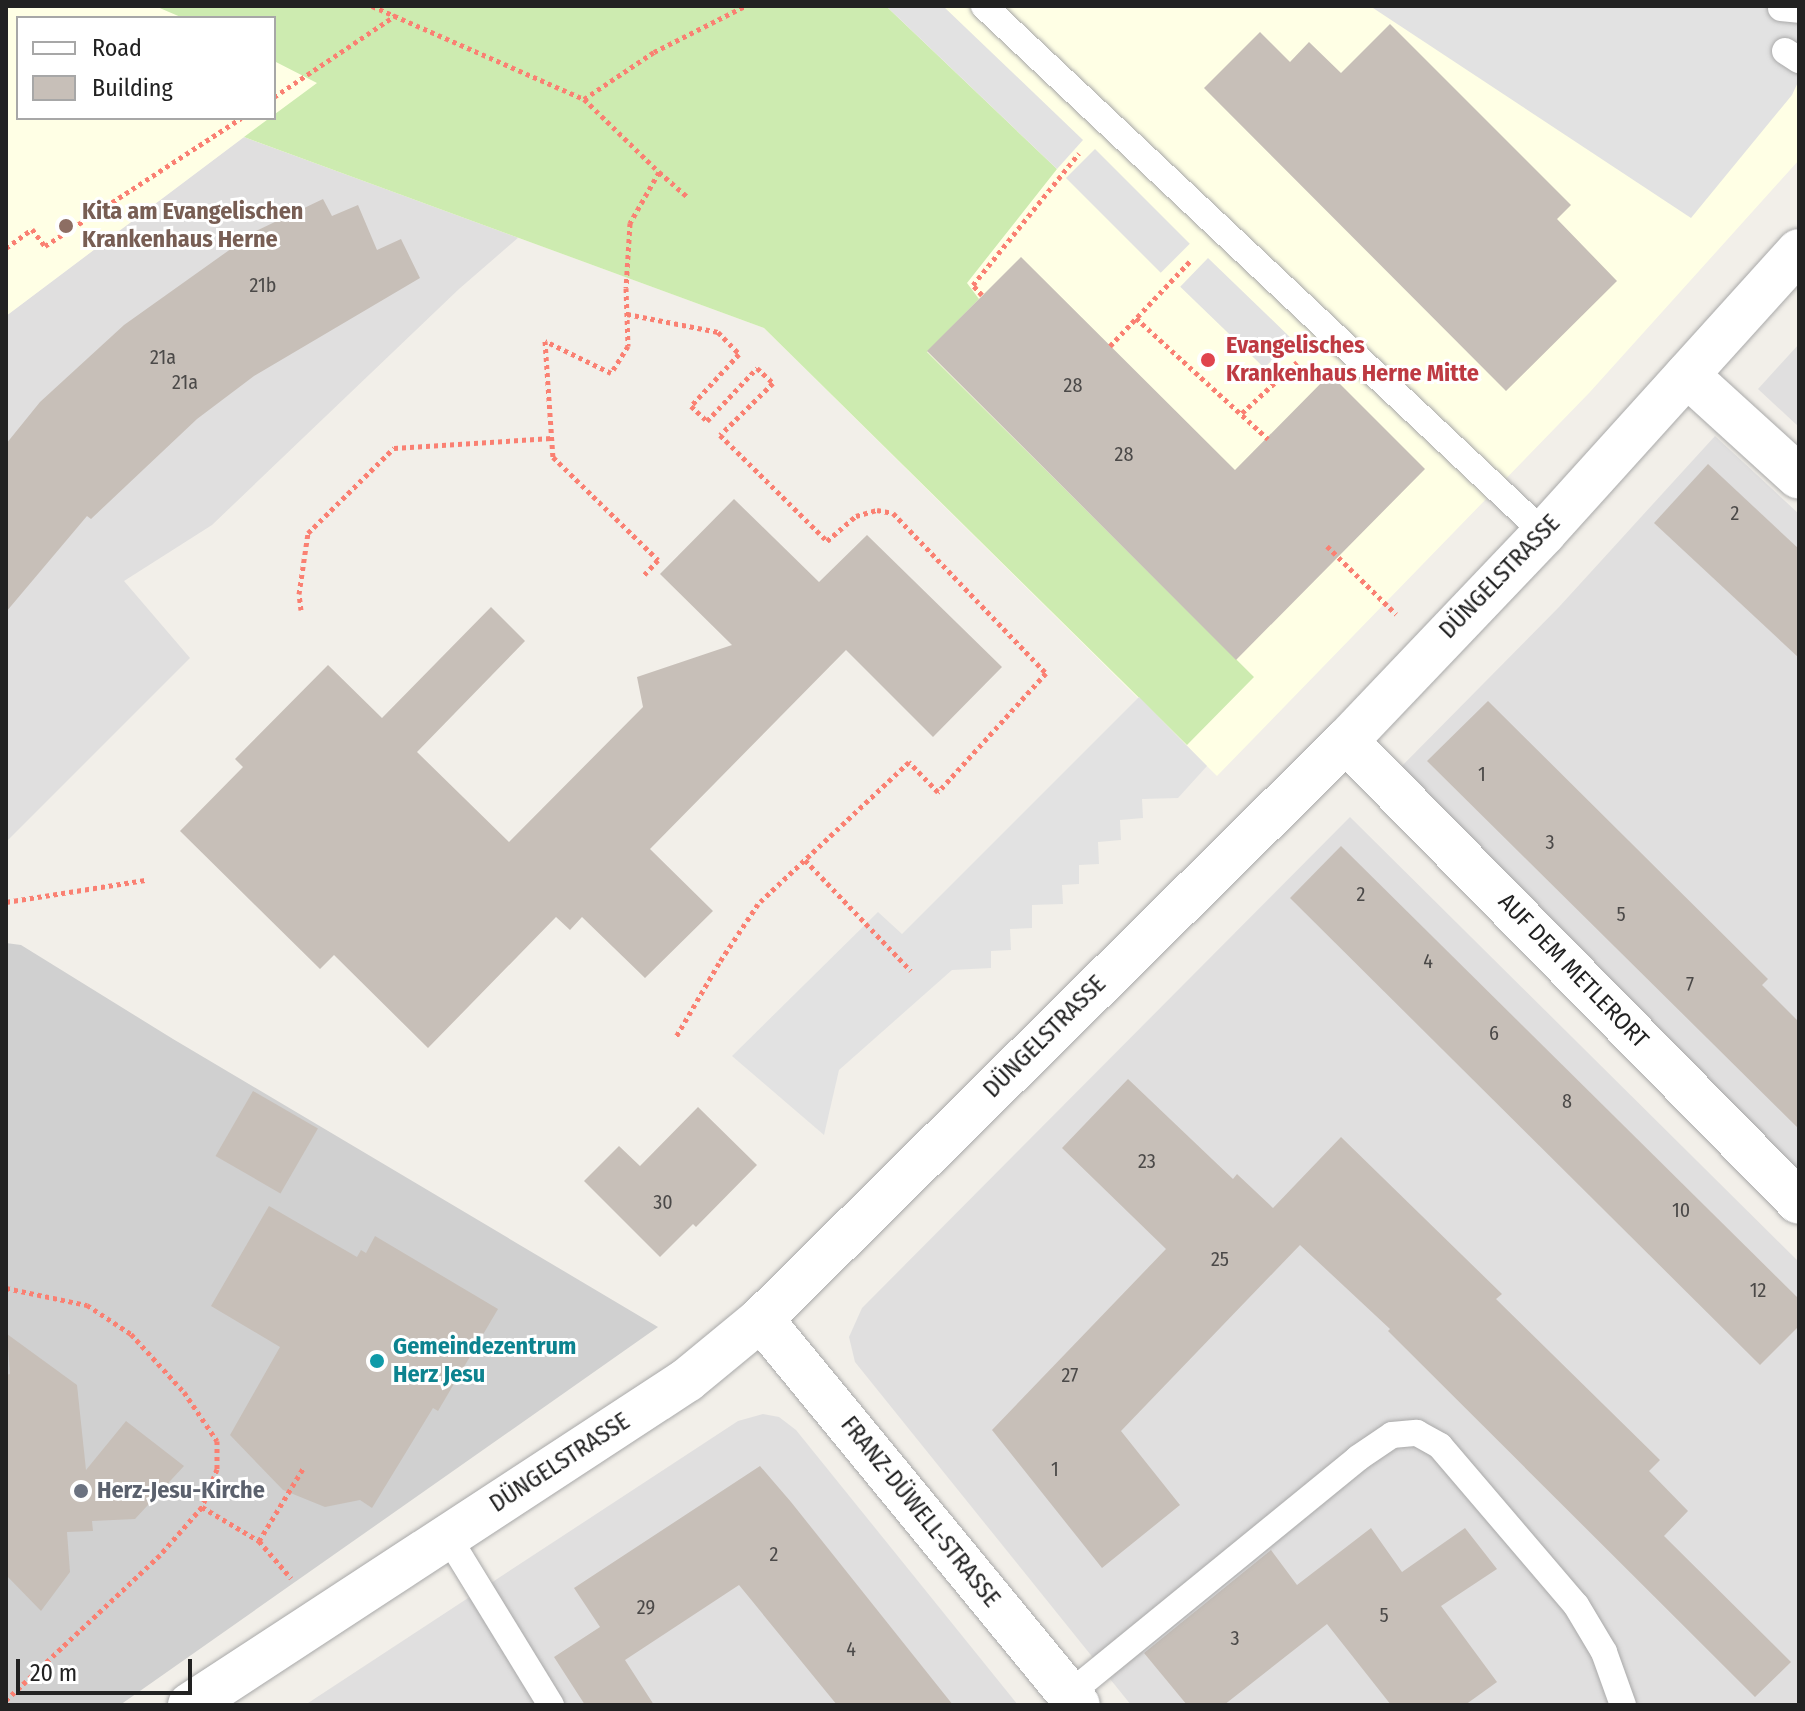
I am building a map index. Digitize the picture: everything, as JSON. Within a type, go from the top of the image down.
[{"type":"street","name":"DÜNGELSTRASSE","points":[[190,1705],[687,1380],[761,1319],[1346,741],[1431,648],[1544,533],[1799,251]]},
{"type":"street","points":[[1687,375],[1799,477]]},
{"type":"street","name":"AUF DEM METLERORT","points":[[1346,741],[1799,1202]]},
{"type":"street","name":"FRANZ-DÜWELL-STRASSE","points":[[761,1319],[1074,1699]]},
{"type":"lane","points":[[984,6],[1544,533]]},
{"type":"lane","points":[[1074,1699],[1358,1458],[1392,1435],[1417,1433],[1440,1446],[1576,1605],[1604,1652],[1623,1705]]},
{"type":"lane","points":[[448,1537],[551,1705]]},
{"type":"path","points":[[372,6],[584,99],[687,196]]},
{"type":"path","points":[[584,99],[654,52],[745,6]]},
{"type":"path","points":[[276,96],[396,15]]},
{"type":"path","points":[[6,248],[32,229],[45,246],[238,120]]},
{"type":"path","points":[[982,295],[973,285],[1062,170],[1108,123]]},
{"type":"path","points":[[643,576],[658,560],[553,457],[545,341],[611,373],[628,346],[630,223],[659,172]]},
{"type":"path","points":[[1110,346],[1220,229]]},
{"type":"path","points":[[627,314],[718,332],[739,354],[691,406],[707,421],[757,368],[773,383],[720,435],[827,541],[856,516],[877,510],[893,513],[1046,673],[938,792],[909,762],[758,904],[676,1037]]},
{"type":"path","points":[[1136,318],[1268,439]]},
{"type":"path","points":[[1242,413],[1329,331]]},
{"type":"path","points":[[301,610],[299,594],[308,533],[394,448],[552,438]]},
{"type":"path","points":[[1327,546],[1431,648]]},
{"type":"path","points":[[805,860],[911,971]]},
{"type":"path","points":[[6,902],[145,880]]},
{"type":"path","points":[[6,1288],[87,1305],[131,1334],[184,1392],[217,1441],[217,1469],[202,1507],[160,1555],[6,1700]]},
{"type":"path","points":[[259,1541],[304,1467]]},
{"type":"path","points":[[202,1507],[259,1541],[320,1618]]},
{"type":"shaded area","name":"Evangelisches Krankenhaus Herne Mitte","points":[[6,6],[1799,6],[1799,160],[1590,392],[1217,776],[764,328],[244,137],[6,316]]},
{"type":"shaded area","points":[[886,6],[943,6],[1083,140],[1057,169]]},
{"type":"shaded area","points":[[1370,6],[1795,6],[1799,9],[1799,80],[1792,95],[1691,218]]},
{"type":"shaded area","points":[[244,137],[519,237],[459,289],[212,525],[124,581],[190,658],[6,842],[6,316]]},
{"type":"shaded area","points":[[1095,149],[1190,244],[1161,273],[1066,178]]},
{"type":"shaded area","points":[[1208,258],[1292,339],[1264,368],[1180,287]]},
{"type":"shaded area","points":[[1799,344],[1799,427],[1758,389]]},
{"type":"shaded area","points":[[1715,436],[1799,514],[1799,1174],[1395,773],[1559,607]]},
{"type":"shaded area","points":[[1139,697],[1207,766],[1178,798],[1142,799],[1143,818],[1120,820],[1121,840],[1098,842],[1099,864],[1079,865],[1079,884],[1062,885],[1063,904],[1032,905],[1032,928],[1010,929],[1011,950],[991,951],[991,968],[952,970],[839,1070],[824,1135],[732,1056],[878,912],[902,934]]},
{"type":"shaded area","points":[[1350,817],[1799,1262],[1799,1705],[1131,1705],[855,1362],[849,1337],[862,1308]]},
{"type":"shaded area","points":[[6,943],[21,945],[173,1039],[658,1327],[120,1705],[6,1705]]},
{"type":"shaded area","points":[[763,1414],[779,1417],[796,1430],[1018,1705],[305,1705],[738,1421]]},
{"type":"green space","points":[[155,6],[886,6],[1057,169],[967,283],[979,299],[927,352],[1254,677],[1187,745],[764,328],[244,137],[267,120],[276,120],[276,113],[317,83],[276,62],[276,16],[178,16]]},
{"type":"building","points":[[1390,24],[1571,205],[1557,219],[1617,281],[1506,391],[1204,88],[1260,32],[1290,62],[1309,42],[1341,73]]},
{"type":"building","points":[[323,199],[332,216],[358,205],[377,250],[401,239],[420,278],[254,376],[197,419],[91,519],[87,516],[6,612],[6,444],[40,402],[124,325],[256,231]]},
{"type":"building","points":[[1021,257],[1235,470],[1330,374],[1425,469],[1236,660],[927,351]]},
{"type":"building","points":[[1708,464],[1799,549],[1799,658],[1654,523]]},
{"type":"building","points":[[734,499],[819,582],[867,535],[1002,667],[933,737],[846,650],[650,849],[713,911],[645,978],[582,917],[570,930],[556,917],[428,1048],[334,955],[320,969],[180,831],[243,767],[235,759],[328,665],[382,718],[491,607],[525,641],[417,752],[509,842],[643,707],[637,677],[732,645],[660,574]]},
{"type":"building","points":[[1488,701],[1768,979],[1762,985],[1799,1022],[1799,1129],[1427,761]]},
{"type":"building","points":[[1341,846],[1799,1299],[1799,1326],[1760,1365],[1290,898]]},
{"type":"building","points":[[1128,1079],[1233,1179],[1237,1174],[1273,1208],[1341,1137],[1502,1294],[1496,1299],[1660,1460],[1649,1471],[1688,1511],[1664,1536],[1791,1662],[1755,1697],[1388,1331],[1390,1329],[1300,1245],[1121,1431],[1180,1505],[1102,1568],[992,1430],[1166,1249],[1062,1148]]},
{"type":"building","points":[[253,1091],[318,1128],[280,1193],[216,1156]]},
{"type":"building","points":[[698,1107],[757,1165],[696,1227],[693,1224],[660,1257],[584,1181],[619,1146],[640,1166]]},
{"type":"building","name":"Gemeindezentrum Herz Jesu","points":[[269,1206],[357,1257],[361,1250],[366,1253],[375,1236],[498,1309],[438,1411],[433,1408],[372,1508],[360,1500],[325,1507],[283,1490],[230,1435],[280,1347],[211,1306]]},
{"type":"building","name":"Herz-Jesu-Kirche","points":[[7,1334],[77,1385],[86,1470],[126,1421],[184,1466],[135,1519],[92,1521],[93,1531],[67,1532],[70,1572],[41,1611],[6,1575],[6,1375],[10,1374]]},
{"type":"building","points":[[760,1466],[953,1705],[837,1705],[739,1585],[625,1660],[654,1705],[585,1705],[554,1657],[600,1627],[574,1588]]},
{"type":"building","points":[[1371,1528],[1402,1572],[1465,1528],[1497,1569],[1441,1606],[1497,1682],[1465,1705],[1391,1705],[1327,1624],[1224,1705],[1187,1705],[1144,1653],[1271,1550],[1297,1585]]},
{"type":"place","name":"Kita am Evangelischen Krankenhaus Herne","points":[[66,226]]},
{"type":"place","name":"Evangelisches Krankenhaus Herne Mitte","points":[[1208,360]]},
{"type":"place","name":"Gemeindezentrum Herz Jesu","points":[[377,1361]]},
{"type":"place","name":"Herz-Jesu-Kirche","points":[[81,1491]]}]
